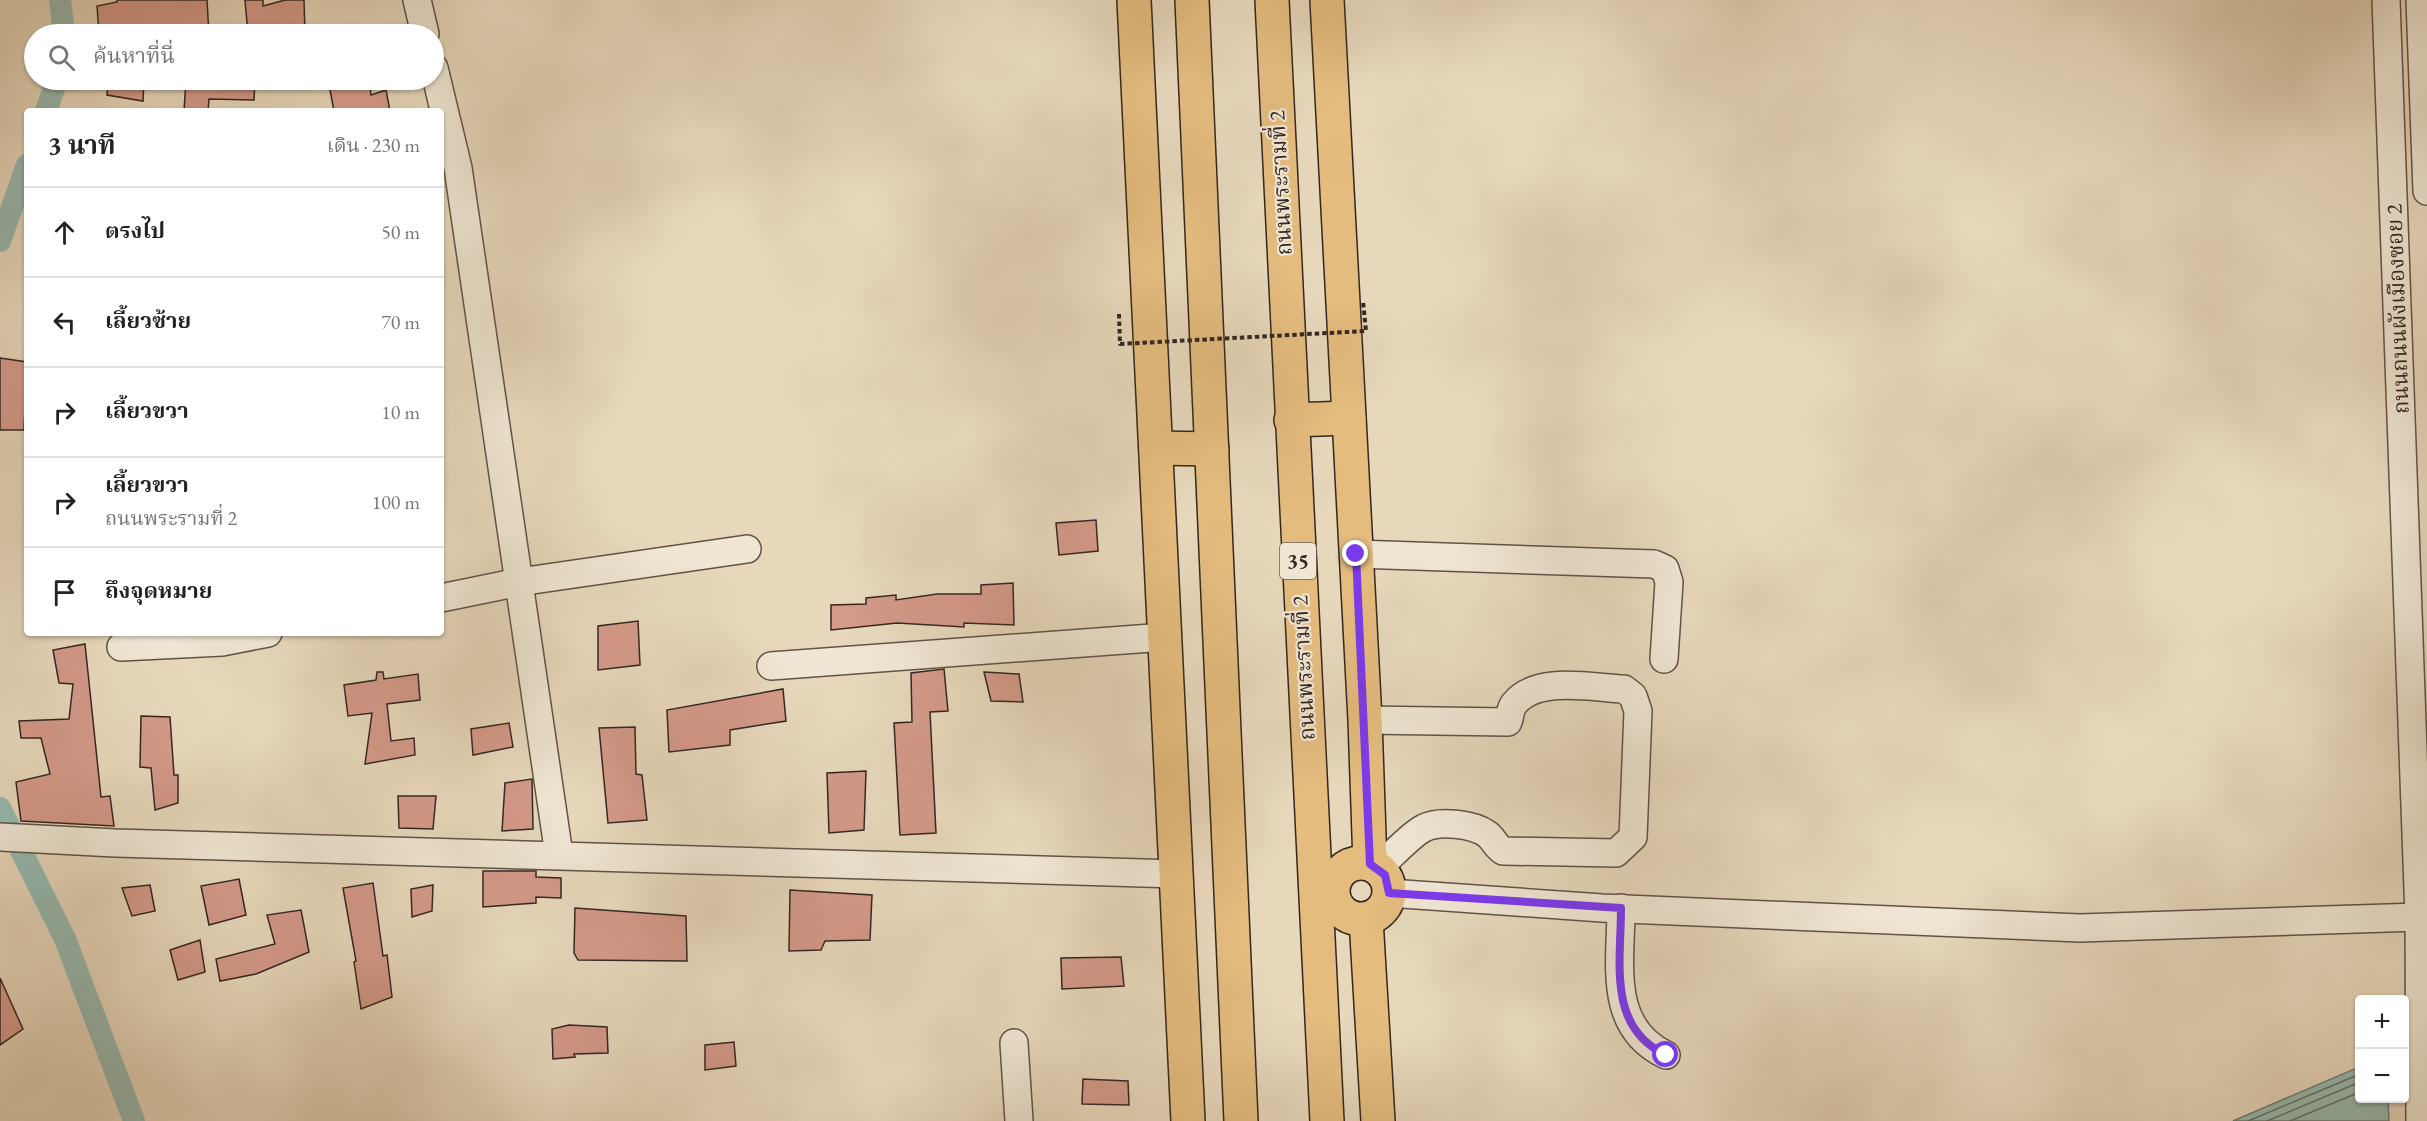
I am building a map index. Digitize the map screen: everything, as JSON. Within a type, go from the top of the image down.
[{"type":"main road","points":[[1134,0],[1188,1121]]},
{"type":"main road","points":[[1192,0],[1241,1121]]},
{"type":"main road","name":"ถนนพระรามที่ 2","points":[[1272,0],[1291,420],[1325,901],[1327,1121]]},
{"type":"main road","points":[[1325,901],[1348,916],[1366,919],[1382,910],[1365,720],[1327,0]]},
{"type":"main road","points":[[1291,420],[1349,418]]},
{"type":"main road","points":[[1156,448],[1212,449]]},
{"type":"main road","name":"35","points":[[1325,901],[1344,869],[1352,864],[1379,875]]},
{"type":"main road","points":[[1366,919],[1378,1121]]},
{"type":"street","points":[[417,0],[423,24]]},
{"type":"street","name":"ถนนถนนผังเมืองซอย 2","points":[[2386,0],[2419,917],[2420,1121]]},
{"type":"street","name":"ถนนถนนผังเมืองซอย 2","points":[[2420,0],[2427,191]]},
{"type":"street","points":[[439,90],[444,108]]},
{"type":"street","points":[[444,110],[458,168],[559,855]]},
{"type":"street","points":[[444,597],[519,582],[747,549]]},
{"type":"street","points":[[1356,554],[1654,564],[1665,569],[1669,582],[1664,659]]},
{"type":"street","points":[[122,647],[222,642],[253,636]]},
{"type":"street","points":[[771,666],[1165,637]]},
{"type":"street","points":[[1365,720],[1508,722],[1512,706],[1520,698],[1532,691],[1552,686],[1624,689],[1633,696],[1638,711],[1633,837],[1626,846],[1616,852],[1503,851],[1495,846],[1489,835],[1472,826],[1459,824],[1424,827],[1379,875]]},
{"type":"street","points":[[0,837],[115,843],[1176,874]]},
{"type":"street","points":[[1379,875],[1621,908],[2080,928],[2419,917]]},
{"type":"street","points":[[1621,908],[1620,994],[1625,1011],[1648,1046],[1666,1055]]},
{"type":"street","points":[[1014,1043],[1019,1121]]},
{"type":"path","points":[[1119,314],[1120,344],[1366,331],[1363,301]]},
{"type":"water","points":[[2355,1069],[2355,1103],[2388,1103],[2389,1121],[2233,1121]]},
{"type":"building","points":[[117,0],[207,0],[208,24],[98,24],[97,6],[117,2]]},
{"type":"building","points":[[245,0],[263,0],[263,6],[285,0],[304,0],[305,24],[247,24]]},
{"type":"building","points":[[107,90],[144,90],[143,101],[107,95]]},
{"type":"building","points":[[185,90],[254,90],[254,100],[209,99],[208,108],[184,108]]},
{"type":"building","points":[[330,90],[370,90],[371,95],[386,90],[389,108],[333,108]]},
{"type":"building","points":[[0,358],[24,362],[24,430],[0,430]]},
{"type":"building","points":[[1096,520],[1098,551],[1059,555],[1056,523]]},
{"type":"building","points":[[1013,583],[1014,625],[964,623],[964,627],[897,623],[831,630],[831,605],[866,604],[866,598],[896,595],[896,600],[937,594],[981,594],[981,585]]},
{"type":"building","points":[[638,621],[640,665],[598,670],[598,626]]},
{"type":"building","points":[[85,644],[101,797],[110,796],[114,826],[21,821],[16,782],[50,774],[41,738],[21,738],[19,721],[69,719],[73,684],[59,683],[53,650]]},
{"type":"building","points":[[944,669],[948,711],[930,712],[936,833],[900,835],[894,723],[912,722],[911,673]]},
{"type":"building","points":[[377,672],[383,672],[384,679],[418,674],[420,700],[387,704],[391,741],[414,738],[415,755],[365,764],[372,713],[348,716],[344,685],[376,680]]},
{"type":"building","points":[[984,672],[1019,674],[1023,702],[991,701]]},
{"type":"building","points":[[783,689],[786,721],[730,730],[730,745],[669,752],[667,710]]},
{"type":"building","points":[[141,716],[170,717],[174,775],[178,775],[178,803],[155,810],[151,768],[140,767]]},
{"type":"building","points":[[509,723],[513,747],[473,755],[471,729]]},
{"type":"building","points":[[635,727],[636,774],[642,775],[647,820],[608,823],[599,728]]},
{"type":"building","points":[[866,771],[864,830],[829,833],[827,773]]},
{"type":"building","points":[[532,779],[533,829],[502,831],[505,783]]},
{"type":"building","points":[[398,796],[436,796],[433,829],[399,828]]},
{"type":"building","points":[[483,871],[536,871],[536,877],[561,878],[561,898],[536,897],[536,903],[483,907]]},
{"type":"building","points":[[239,879],[246,915],[209,925],[201,886]]},
{"type":"building","points":[[373,883],[383,956],[387,955],[392,997],[361,1009],[354,962],[356,961],[343,888]]},
{"type":"building","points":[[150,885],[155,911],[132,916],[122,888]]},
{"type":"building","points":[[433,885],[432,911],[412,917],[411,889]]},
{"type":"building","points":[[790,890],[872,895],[870,940],[825,941],[821,950],[789,951]]},
{"type":"building","points":[[575,908],[686,916],[687,961],[578,960],[574,953]]},
{"type":"building","points":[[301,910],[309,952],[256,974],[220,981],[216,959],[275,944],[267,915]]},
{"type":"building","points":[[200,940],[205,972],[178,980],[170,950]]},
{"type":"building","points":[[1121,957],[1124,986],[1062,989],[1061,958]]},
{"type":"building","points":[[0,978],[23,1029],[0,1045]]},
{"type":"building","points":[[569,1025],[607,1027],[608,1053],[574,1054],[575,1057],[553,1059],[552,1029]]},
{"type":"building","points":[[734,1042],[736,1066],[705,1070],[705,1045]]},
{"type":"building","points":[[1083,1079],[1128,1081],[1129,1105],[1082,1104]]},
{"type":"waterway","points":[[60,0],[63,24]]},
{"type":"waterway","points":[[47,108],[53,90]]},
{"type":"waterway","points":[[0,241],[24,173]]},
{"type":"waterway","points":[[0,808],[65,939],[134,1121]]},
{"type":"route","points":[[1356,554],[1370,864],[1385,875],[1389,884],[1389,893],[1621,908],[1620,994],[1625,1011],[1635,1030],[1648,1046],[1666,1055]]}]
